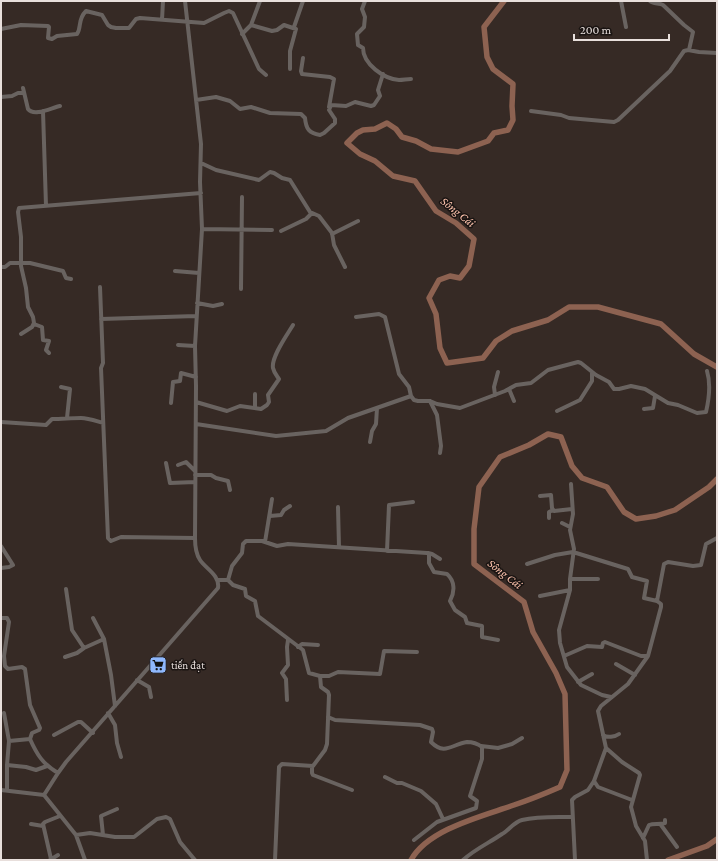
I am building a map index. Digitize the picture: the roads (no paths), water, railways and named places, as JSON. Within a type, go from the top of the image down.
[{"type":"street","points":[[162,20],[163,1]]},
{"type":"street","points":[[44,795],[58,773],[86,739],[93,733],[108,713],[218,588],[219,583],[215,576],[200,560],[197,554],[194,538],[196,424],[195,346],[202,229],[201,144],[185,1]]},
{"type":"street","points":[[242,34],[251,25],[260,1]]},
{"type":"street","points":[[290,69],[290,51],[296,30],[294,27],[303,1]]},
{"type":"street","points":[[365,1],[362,9],[365,17],[364,27],[357,33],[358,44],[363,48],[363,54],[371,66],[383,74],[397,80],[411,79]]},
{"type":"street","points":[[621,1],[626,28]]},
{"type":"street","points":[[650,1],[663,5],[693,32],[689,50]]},
{"type":"street","points":[[1,28],[21,25],[46,25],[50,27],[47,36],[50,39],[54,39],[57,36],[75,35],[79,31],[80,19],[84,11],[102,15],[108,25],[116,28],[129,28],[136,19],[140,18],[187,23],[204,23],[229,11],[233,13],[259,69],[266,75]]},
{"type":"street","points":[[251,25],[272,31],[277,30],[284,25],[294,27]]},
{"type":"street","points":[[531,111],[561,115],[569,118],[615,121],[670,71],[684,51],[689,50],[717,53]]},
{"type":"street","points":[[196,100],[216,96],[230,101],[240,108],[252,107],[270,113],[301,114],[305,118],[308,131],[318,135],[323,134],[335,123],[335,119],[329,110],[334,79],[330,77],[302,74],[303,58]]},
{"type":"street","points":[[329,107],[333,105],[346,106],[355,102],[373,106],[379,98],[378,90],[383,74]]},
{"type":"street","points":[[23,88],[28,111],[33,113],[60,106]]},
{"type":"street","points":[[1,97],[24,93]]},
{"type":"street","points":[[43,111],[46,206]]},
{"type":"street","points":[[201,163],[216,170],[259,180],[270,172],[274,172],[282,178],[288,179],[312,213],[319,216],[332,234],[334,245],[345,267]]},
{"type":"street","points":[[34,324],[33,317],[28,307],[21,263],[21,237],[18,210],[22,207],[201,194]]},
{"type":"street","points":[[241,289],[242,198]]},
{"type":"street","points":[[280,231],[306,219],[312,213]]},
{"type":"street","points":[[332,234],[358,221]]},
{"type":"street","points":[[202,229],[272,230]]},
{"type":"street","points":[[1,267],[4,267],[10,263],[33,264],[63,271],[66,278],[71,279]]},
{"type":"street","points":[[174,272],[199,273]]},
{"type":"street","points":[[100,287],[103,363],[101,368],[108,540],[111,541],[121,537],[194,538]]},
{"type":"street","points":[[197,303],[213,306],[222,304]]},
{"type":"street","points":[[356,317],[379,314],[385,317],[399,374],[410,389],[411,396],[416,401],[430,401],[437,404],[447,404],[459,408],[495,395],[518,384],[531,383],[548,370],[571,363],[581,362],[609,382],[614,389],[631,386],[647,390],[668,403],[678,405],[694,413],[700,414],[705,412],[709,398],[707,371]]},
{"type":"street","points":[[101,319],[196,316]]},
{"type":"street","points":[[21,334],[34,324]]},
{"type":"street","points":[[34,324],[42,327],[43,340],[49,342],[46,350],[49,353]]},
{"type":"street","points":[[196,402],[227,411],[240,406],[261,409],[269,404],[268,395],[279,379],[274,371],[273,362],[279,348],[293,325]]},
{"type":"street","points":[[178,345],[195,346]]},
{"type":"street","points":[[557,411],[580,400],[592,381],[592,371]]},
{"type":"street","points":[[495,395],[494,388],[498,372]]},
{"type":"street","points":[[171,403],[173,382],[180,381],[181,373],[196,377]]},
{"type":"street","points":[[61,386],[70,389],[67,418]]},
{"type":"street","points":[[509,389],[514,402]]},
{"type":"street","points":[[255,394],[255,408]]},
{"type":"street","points":[[196,424],[276,436],[328,431],[345,420],[411,396]]},
{"type":"street","points":[[644,409],[653,408],[655,396]]},
{"type":"street","points":[[430,401],[437,415],[441,446],[440,453]]},
{"type":"street","points":[[370,442],[372,431],[376,422],[377,408]]},
{"type":"street","points":[[1,422],[46,425],[52,419],[60,420],[67,418],[82,418],[103,423]]},
{"type":"street","points":[[178,465],[186,462],[195,473],[211,475],[228,481],[230,490]]},
{"type":"street","points":[[166,463],[170,483],[195,482]]},
{"type":"street","points":[[571,484],[572,509],[570,534],[574,547],[570,590],[558,630],[560,643],[568,667],[578,682],[583,687],[611,697]]},
{"type":"street","points":[[540,496],[551,496],[553,510]]},
{"type":"street","points":[[265,542],[272,499]]},
{"type":"street","points":[[387,550],[389,505],[413,502]]},
{"type":"street","points":[[270,516],[281,515],[284,510],[290,506]]},
{"type":"street","points":[[338,507],[339,547]]},
{"type":"street","points":[[548,518],[548,513],[553,510],[572,509]]},
{"type":"street","points":[[562,523],[570,527]]},
{"type":"street","points":[[657,601],[665,563],[693,566],[701,565],[706,544],[717,538]]},
{"type":"street","points":[[228,580],[232,566],[242,553],[245,541],[265,542],[276,546],[288,544],[432,554],[440,559]]},
{"type":"street","points":[[1,546],[13,565],[9,567],[1,567]]},
{"type":"street","points":[[527,564],[560,554],[573,552],[628,569],[632,577],[647,581],[644,598],[657,601],[661,604],[648,656],[628,684],[611,697],[601,706],[598,711],[606,748],[594,781],[588,790],[573,798],[572,817],[574,827],[575,860]]},
{"type":"street","points":[[428,554],[430,556],[429,563],[434,572],[447,574],[452,579],[453,596],[450,601],[455,610],[465,617],[467,623],[482,626],[482,637],[498,640]]},
{"type":"street","points":[[570,578],[598,579]]},
{"type":"street","points":[[218,580],[228,580],[233,585],[245,589],[246,596],[256,601],[258,616],[304,652],[309,673],[320,676],[329,676],[338,672],[380,674],[384,651],[417,652]]},
{"type":"street","points":[[66,589],[72,630],[84,648]]},
{"type":"street","points":[[540,596],[570,590]]},
{"type":"street","points":[[1,618],[11,620],[4,656],[5,667],[8,669],[22,667],[25,671],[28,699],[32,712],[40,728],[32,733],[30,739],[37,753],[47,766],[58,773]]},
{"type":"street","points":[[93,618],[104,640],[115,706]]},
{"type":"street","points":[[66,657],[77,653],[94,643],[104,640]]},
{"type":"street","points":[[287,700],[286,679],[282,672],[288,665],[286,647],[288,640]]},
{"type":"street","points":[[564,656],[587,646],[602,647],[605,642],[641,656],[648,656]]},
{"type":"street","points":[[298,647],[302,644],[318,645]]},
{"type":"street","points":[[616,664],[635,675]]},
{"type":"street","points":[[578,682],[592,674]]},
{"type":"street","points":[[320,676],[321,688],[328,692],[329,695],[326,748],[312,766],[312,773],[313,775],[352,790]]},
{"type":"street","points":[[137,680],[149,687],[151,697]]},
{"type":"street","points":[[4,713],[9,741],[7,791]]},
{"type":"street","points":[[108,713],[115,725],[117,743],[121,757]]},
{"type":"street","points":[[328,716],[335,720],[403,723],[426,726],[433,730],[431,743],[440,748],[451,748],[468,742],[481,746],[498,748],[512,744],[522,738]]},
{"type":"street","points":[[54,735],[78,722],[81,722],[93,733]]},
{"type":"street","points":[[603,735],[606,737],[619,734]]},
{"type":"street","points":[[9,741],[30,739]]},
{"type":"street","points":[[414,840],[429,827],[443,819],[476,807],[477,801],[470,796],[482,759],[481,746]]},
{"type":"street","points":[[606,748],[622,762],[640,774],[632,800],[632,809],[636,826],[646,846],[647,860]]},
{"type":"street","points":[[275,860],[279,766],[282,764],[312,766]]},
{"type":"street","points":[[7,766],[26,767],[36,770],[47,766]]},
{"type":"street","points":[[385,777],[397,783],[408,785],[424,793],[436,804],[443,819]]},
{"type":"street","points":[[594,781],[598,787],[632,800]]},
{"type":"street","points":[[1,790],[44,795],[76,835],[85,860]]},
{"type":"street","points":[[103,835],[101,816],[117,809]]},
{"type":"street","points":[[58,855],[50,860],[43,826],[45,822],[60,816]]},
{"type":"street","points":[[76,835],[90,833],[115,837],[132,837],[140,833],[157,819],[164,817],[168,818],[180,842],[195,860]]},
{"type":"street","points":[[463,860],[477,849],[503,834],[521,820],[572,817]]},
{"type":"street","points":[[643,838],[650,825],[653,823],[665,823],[665,820]]},
{"type":"street","points":[[31,824],[43,826]]},
{"type":"street","points":[[661,824],[666,834],[676,847]]},
{"type":"waterway","name":"Sông Cái","points":[[504,1],[484,27],[487,57],[493,69],[513,84],[513,120],[508,130],[494,133],[488,141],[458,152],[431,149],[416,141],[402,137],[396,129],[387,123],[375,129],[363,130],[357,133],[347,143],[360,154],[375,161],[393,176],[415,181],[436,211],[456,223],[474,239],[469,266],[460,278],[450,276],[439,280],[429,298],[436,314],[440,348],[447,363],[483,358],[496,341],[512,331],[548,320],[569,307],[598,307],[661,324],[694,354],[717,367]]},
{"type":"waterway","name":"Sông Cái","points":[[411,860],[419,849],[430,840],[457,825],[560,787],[567,770],[565,694],[556,673],[533,632],[524,602],[474,564],[474,529],[479,487],[500,457],[529,445],[548,434],[561,437],[572,466],[582,478],[607,487],[624,512],[636,519],[656,516],[675,510],[709,487],[717,479]]},
{"type":"waterway","points":[[668,860],[707,846],[717,839]]},
{"type":"place","name":"tiến đạt","points":[[158,665]]}]
